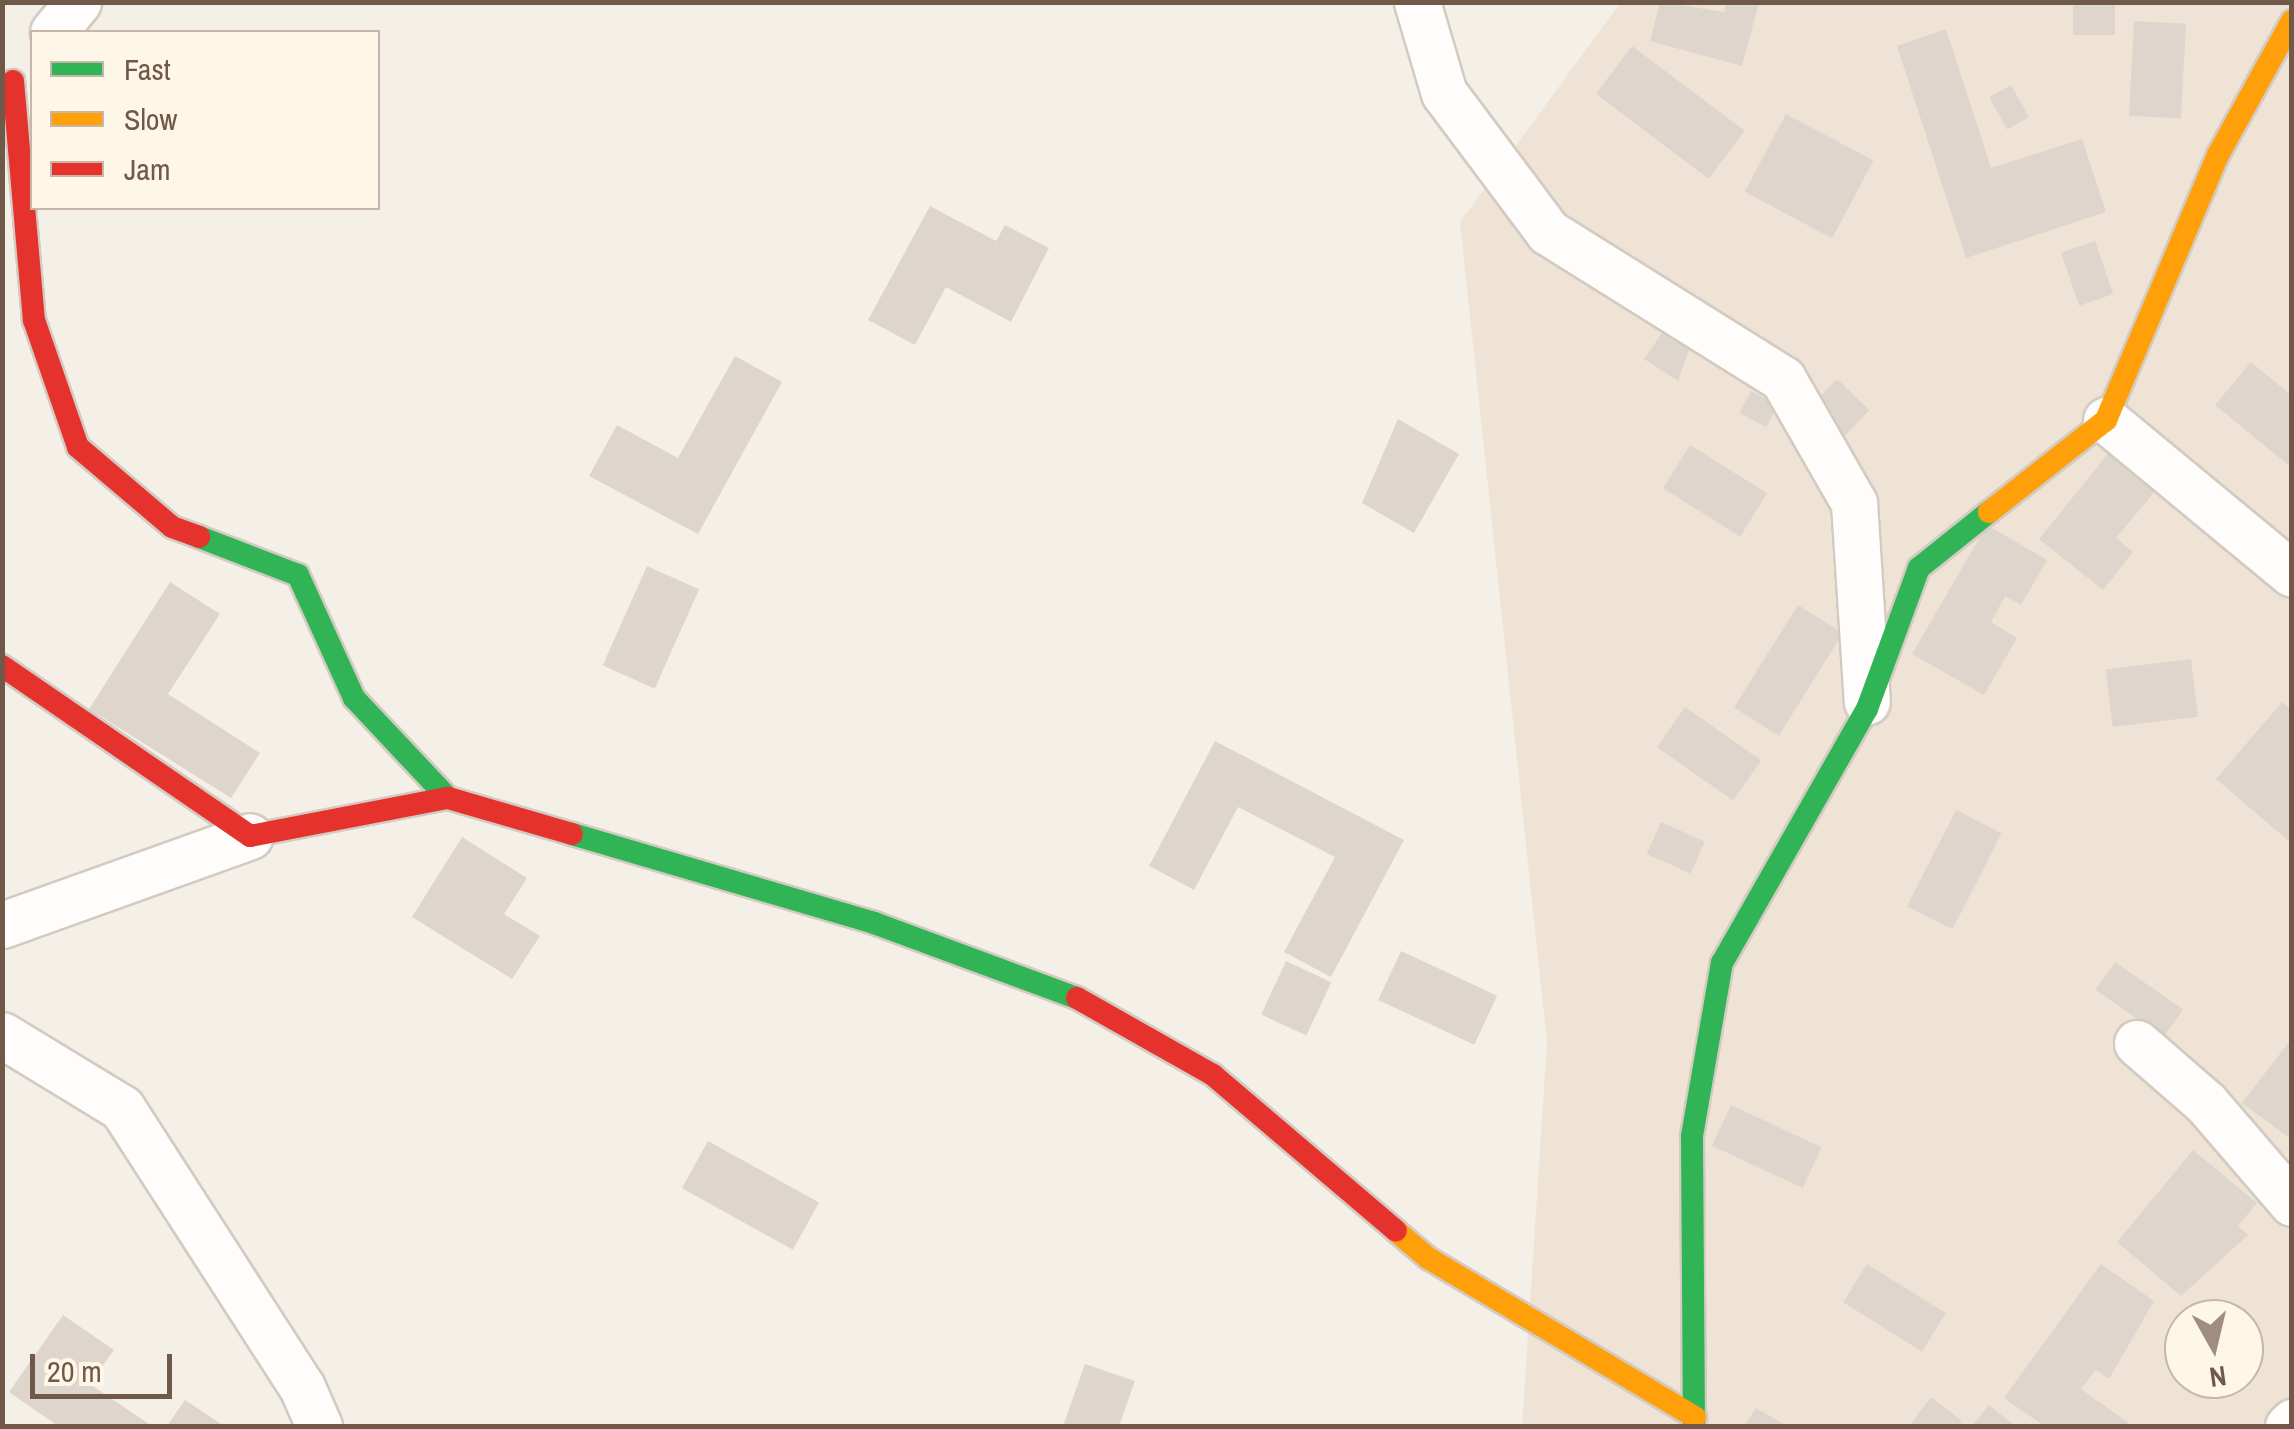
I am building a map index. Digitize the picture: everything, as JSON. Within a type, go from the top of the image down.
[{"type":"street","points":[[55,30],[78,2]]},
{"type":"street","points":[[1417,2],[1444,93],[1548,232],[1783,379],[1854,503],[1867,710]]},
{"type":"street","points":[[1695,1422],[1692,1136],[1722,964],[1867,710],[1920,568],[2106,420],[2218,155],[2292,22]]},
{"type":"street","points":[[16,73],[34,320],[78,447],[172,526],[298,574],[354,698],[448,798]]},
{"type":"street","points":[[2106,420],[2292,574]]},
{"type":"street","points":[[2,666],[250,836]]},
{"type":"street","points":[[2,925],[250,836],[448,798],[874,923],[1083,1000],[1213,1075],[1428,1258],[1695,1422]]},
{"type":"street","points":[[2,1035],[122,1108],[302,1387],[319,1426]]},
{"type":"street","points":[[2137,1043],[2206,1104],[2292,1203]]},
{"type":"shaded area","points":[[1620,3],[2291,3],[2291,1426],[1522,1426],[1547,1043],[1460,222]]},
{"type":"building","points":[[1660,2],[1724,12],[1727,2],[1759,2],[1742,66],[1650,41]]},
{"type":"building","points":[[2073,2],[2115,2],[2115,35],[2073,35]]},
{"type":"building","points":[[2134,21],[2186,24],[2181,119],[2129,116]]},
{"type":"building","points":[[1946,29],[1991,168],[2082,139],[2106,212],[1966,258],[1897,46]]},
{"type":"building","points":[[1632,46],[1745,131],[1708,179],[1596,94]]},
{"type":"building","points":[[2011,85],[2029,117],[2007,129],[1989,97]]},
{"type":"building","points":[[1786,114],[1873,160],[1832,238],[1745,192]]},
{"type":"building","points":[[930,206],[996,241],[1005,225],[1049,248],[1011,322],[946,287],[915,345],[868,320]]},
{"type":"building","points":[[2095,241],[2113,294],[2079,306],[2061,253]]},
{"type":"building","points":[[1668,324],[1693,339],[1678,381],[1644,359]]},
{"type":"building","points":[[735,356],[782,382],[698,534],[589,476],[617,425],[678,458]]},
{"type":"building","points":[[2251,362],[2292,396],[2292,468],[2215,405]]},
{"type":"building","points":[[1837,379],[1869,410],[1844,437],[1811,406]]},
{"type":"building","points":[[1751,391],[1778,405],[1766,427],[1740,413]]},
{"type":"building","points":[[1398,419],[1459,454],[1414,533],[1362,503]]},
{"type":"building","points":[[2116,444],[2163,482],[2116,538],[2133,552],[2103,590],[2039,539]]},
{"type":"building","points":[[1690,445],[1767,493],[1740,536],[1663,488]]},
{"type":"building","points":[[1987,525],[2047,560],[2021,605],[2005,596],[1991,622],[2017,638],[1984,695],[1912,654]]},
{"type":"building","points":[[647,566],[699,589],[655,689],[603,666]]},
{"type":"building","points":[[170,582],[220,614],[168,694],[260,753],[231,798],[89,709]]},
{"type":"building","points":[[1798,605],[1843,633],[1779,736],[1734,708]]},
{"type":"building","points":[[2191,659],[2198,717],[2113,727],[2106,669]]},
{"type":"building","points":[[2282,702],[2292,710],[2292,844],[2216,779]]},
{"type":"building","points":[[1685,707],[1761,760],[1733,800],[1657,747]]},
{"type":"building","points":[[1215,741],[1404,840],[1331,977],[1284,952],[1335,857],[1238,807],[1194,890],[1149,866]]},
{"type":"building","points":[[1956,810],[2001,833],[1952,929],[1907,906]]},
{"type":"building","points":[[1661,822],[1705,842],[1691,873],[1647,854]]},
{"type":"building","points":[[462,837],[527,878],[504,914],[540,936],[512,979],[412,917]]},
{"type":"building","points":[[1401,951],[1497,996],[1474,1045],[1378,1000]]},
{"type":"building","points":[[1286,961],[1331,982],[1306,1036],[1261,1014]]},
{"type":"building","points":[[2115,962],[2183,1010],[2163,1037],[2095,990]]},
{"type":"building","points":[[2292,1038],[2292,1140],[2242,1103]]},
{"type":"building","points":[[1731,1105],[1822,1147],[1803,1188],[1712,1146]]},
{"type":"building","points":[[708,1141],[819,1203],[793,1250],[682,1188]]},
{"type":"building","points":[[2193,1150],[2257,1203],[2238,1226],[2248,1235],[2181,1296],[2117,1242]]},
{"type":"building","points":[[1867,1264],[1946,1313],[1922,1351],[1843,1302]]},
{"type":"building","points":[[2101,1264],[2154,1301],[2109,1379],[2096,1370],[2081,1389],[2133,1426],[2044,1426],[2004,1398]]},
{"type":"building","points":[[63,1315],[114,1350],[90,1384],[152,1426],[58,1426],[9,1392]]},
{"type":"building","points":[[1085,1364],[1135,1381],[1119,1426],[1063,1426]]},
{"type":"building","points":[[1931,1397],[1962,1421],[1958,1426],[1909,1426]]},
{"type":"building","points":[[185,1400],[224,1426],[167,1426]]},
{"type":"building","points":[[1989,1405],[2015,1426],[1972,1426]]},
{"type":"building","points":[[1756,1408],[1787,1426],[1744,1426]]},
{"type":"traffic: fast","points":[[1694,1426],[1692,1136],[1722,963],[1867,709],[1919,568],[1989,512]]},
{"type":"traffic: fast","points":[[199,537],[298,575],[354,698],[448,798]]},
{"type":"traffic: fast","points":[[572,834],[874,923],[1077,998]]},
{"type":"traffic: slow","points":[[1989,512],[2106,420],[2218,155],[2292,21]]},
{"type":"traffic: slow","points":[[1396,1231],[1428,1258],[1695,1417]]},
{"type":"traffic: jam","points":[[13,81],[34,320],[78,447],[172,527],[199,537]]},
{"type":"traffic: jam","points":[[2,666],[250,836],[448,798],[572,834]]},
{"type":"traffic: jam","points":[[1077,998],[1213,1075],[1396,1231]]}]
